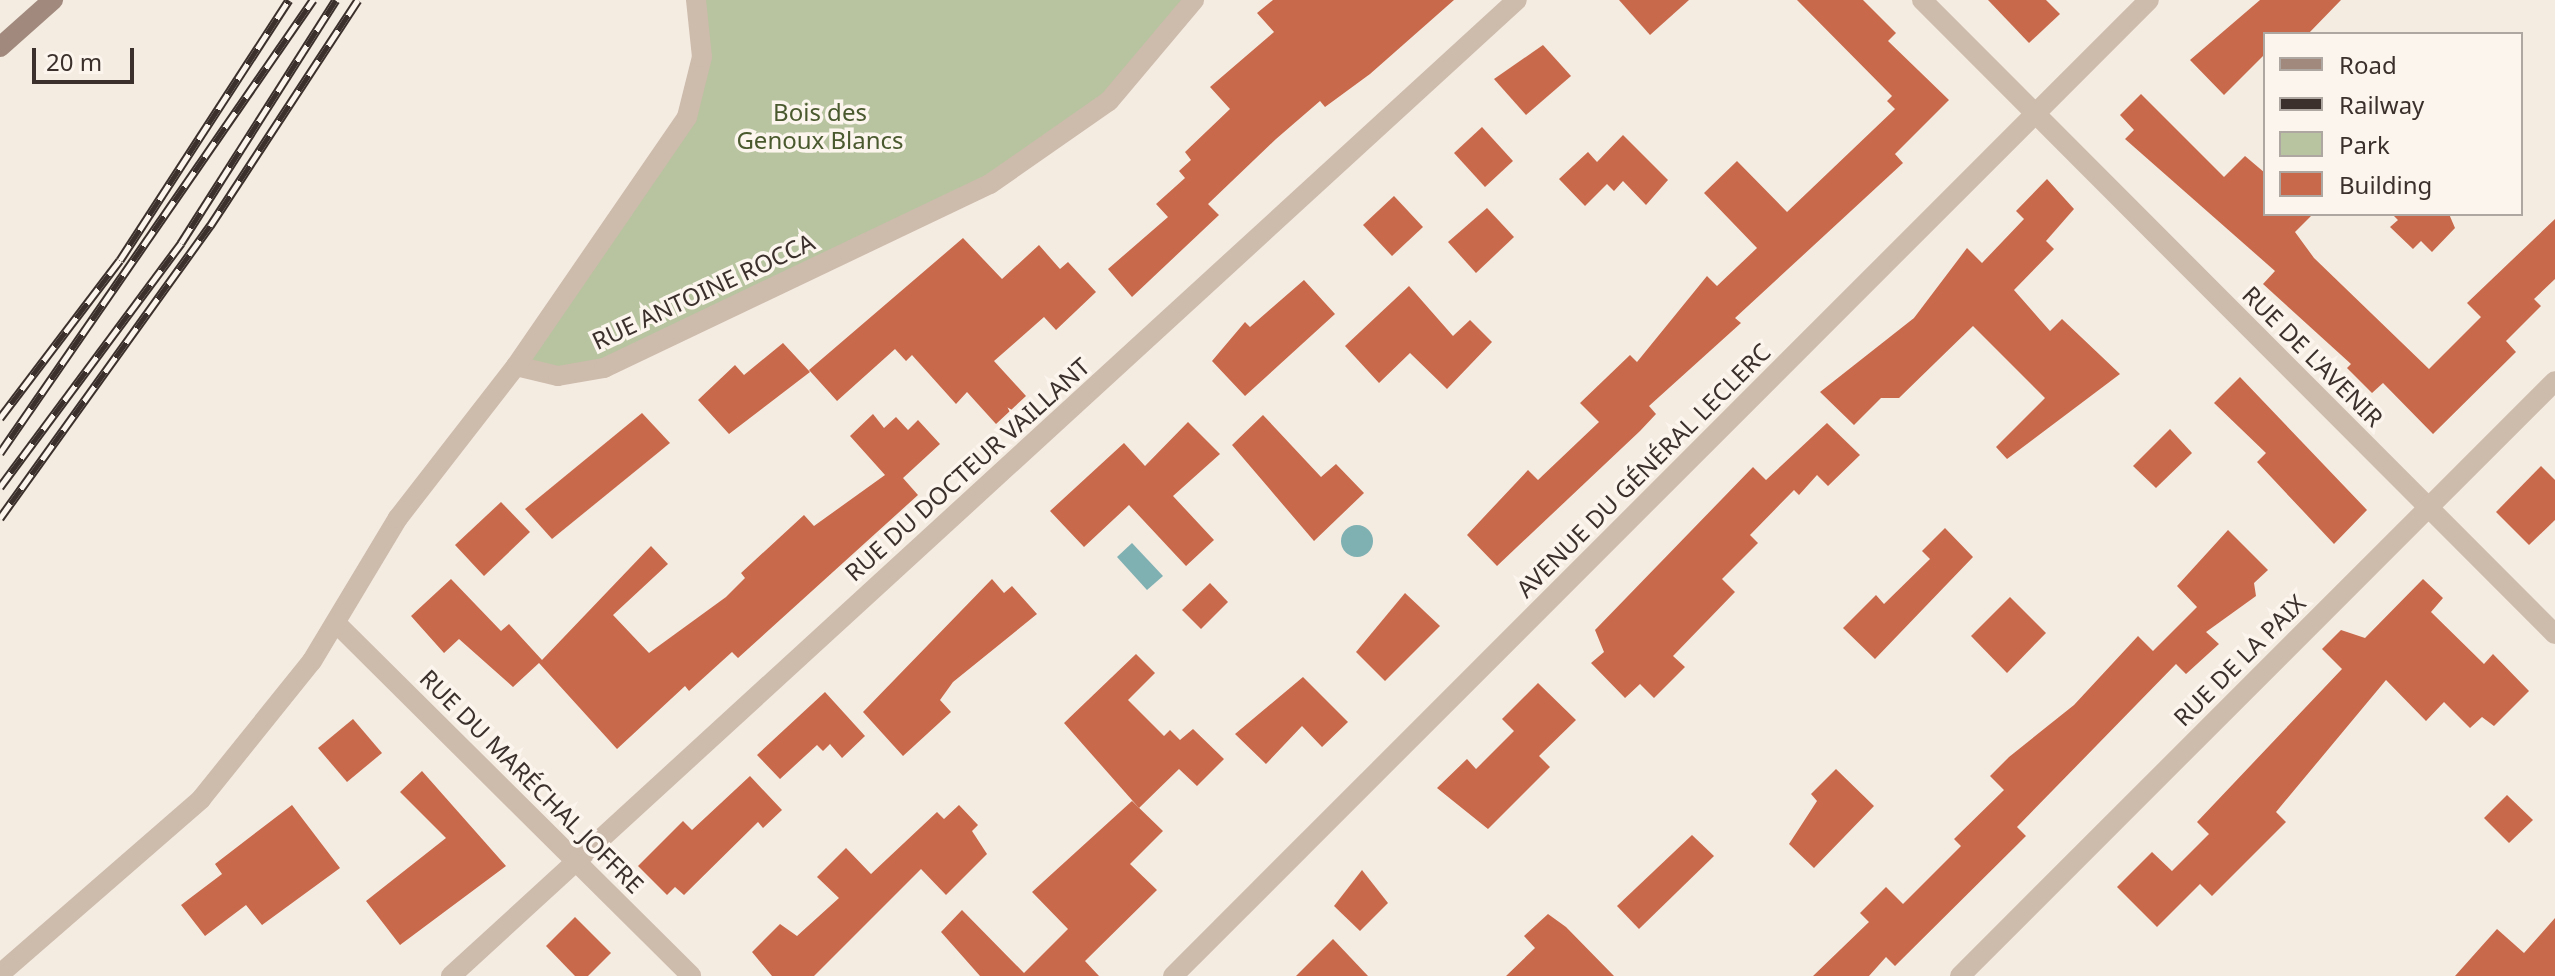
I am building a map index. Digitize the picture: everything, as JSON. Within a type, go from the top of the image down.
[{"type":"main road","points":[[0,47],[53,0]]},
{"type":"street","points":[[0,974],[227,773],[337,624],[398,518],[516,366],[687,117],[702,57],[696,0]]},
{"type":"street","name":"RUE ANTOINE ROCCA","points":[[516,366],[558,376],[604,368],[990,184],[1109,101],[1194,0]]},
{"type":"street","name":"RUE DU DOCTEUR VAILLANT","points":[[451,976],[1517,0]]},
{"type":"street","points":[[1922,0],[2035,115]]},
{"type":"street","name":"AVENUE DU GÉNÉRAL LECLERC","points":[[1173,976],[2149,0]]},
{"type":"street","name":"RUE DE L'AVENIR","points":[[2035,115],[2555,634]]},
{"type":"street","name":"RUE DE LA PAIX","points":[[1960,976],[2555,381]]},
{"type":"street","name":"RUE DU MARÉCHAL JOFFRE","points":[[337,624],[691,976]]},
{"type":"green space","name":"Bois des Genoux Blancs","points":[[696,0],[1194,0],[1073,132],[604,368],[516,366],[698,88]]},
{"type":"water","points":[[1357,525],[1368,530],[1373,541],[1368,552],[1357,557],[1346,552],[1341,541],[1346,530]]},
{"type":"water","points":[[1132,543],[1163,576],[1147,590],[1117,557]]},
{"type":"building","points":[[1273,0],[1454,0],[1370,74],[1325,107],[1320,101],[1276,139],[1208,204],[1219,215],[1132,297],[1108,269],[1168,217],[1156,204],[1185,178],[1179,171],[1191,160],[1185,152],[1230,109],[1210,87],[1274,32],[1257,13]]},
{"type":"building","points":[[1619,0],[1689,0],[1650,35]]},
{"type":"building","points":[[1797,0],[1863,0],[1896,33],[1888,41],[1949,100],[1895,154],[1903,163],[1735,318],[1741,323],[1649,406],[1656,414],[1640,431],[1497,566],[1467,535],[1528,470],[1538,480],[1599,422],[1580,403],[1630,355],[1637,362],[1707,276],[1717,286],[1757,248],[1704,193],[1737,161],[1787,212],[1895,109],[1887,101],[1892,96]]},
{"type":"building","points":[[1988,0],[2046,0],[2060,14],[2029,43]]},
{"type":"building","points":[[2260,0],[2341,0],[2310,32],[2263,32],[2263,56],[2224,95],[2190,60]]},
{"type":"building","points":[[1543,45],[1571,76],[1526,115],[1494,79]]},
{"type":"building","points":[[2141,94],[2224,177],[2245,156],[2263,171],[2263,216],[2311,216],[2295,232],[2314,258],[2429,369],[2481,317],[2467,303],[2555,219],[2555,279],[2534,299],[2541,306],[2506,341],[2516,352],[2433,434],[2383,383],[2372,393],[2347,368],[2351,364],[2263,284],[2275,271],[2125,139],[2134,130],[2120,115]]},
{"type":"building","points":[[1482,127],[1513,161],[1485,187],[1454,153]]},
{"type":"building","points":[[1623,135],[1668,180],[1646,205],[1623,181],[1614,191],[1607,184],[1585,206],[1559,179],[1588,152],[1597,162]]},
{"type":"building","points":[[2047,179],[2074,209],[2046,241],[2054,249],[2014,290],[2050,331],[2062,319],[2120,374],[2007,459],[1996,447],[2045,398],[1973,326],[1899,398],[1881,398],[1854,425],[1820,392],[1914,318],[1967,248],[1982,263],[2024,219],[2016,211]]},
{"type":"building","points":[[1394,196],[1423,227],[1392,256],[1363,225]]},
{"type":"building","points":[[1487,208],[1514,237],[1476,273],[1448,242]]},
{"type":"building","points":[[2394,216],[2450,216],[2455,228],[2432,252],[2421,241],[2413,249],[2390,227],[2398,220]]},
{"type":"building","points":[[963,238],[1002,279],[1039,245],[1060,269],[1068,262],[1096,292],[1056,330],[1044,317],[994,361],[1026,396],[996,424],[967,392],[956,404],[912,355],[906,361],[895,349],[837,401],[809,370]]},
{"type":"building","points":[[1304,280],[1335,314],[1245,396],[1212,361],[1245,322],[1250,327]]},
{"type":"building","points":[[1409,286],[1453,336],[1470,320],[1492,342],[1447,389],[1410,353],[1379,383],[1345,346]]},
{"type":"building","points":[[783,343],[810,372],[729,434],[698,400],[735,365],[744,375]]},
{"type":"building","points":[[2240,377],[2367,510],[2334,544],[2257,462],[2266,453],[2214,403]]},
{"type":"building","points":[[642,413],[670,443],[552,539],[525,509]]},
{"type":"building","points":[[873,414],[884,428],[896,417],[908,430],[918,420],[940,444],[903,478],[918,495],[738,658],[732,652],[689,691],[685,686],[617,749],[539,663],[513,687],[459,639],[444,653],[411,616],[451,579],[501,631],[509,624],[542,660],[651,546],[668,564],[613,615],[649,653],[726,597],[745,578],[741,573],[804,515],[814,526],[885,475],[850,436]]},
{"type":"building","points":[[1263,415],[1321,477],[1336,464],[1364,493],[1314,541],[1232,445]]},
{"type":"building","points":[[1188,422],[1220,454],[1173,496],[1214,540],[1186,566],[1129,505],[1084,547],[1050,511],[1124,443],[1145,466]]},
{"type":"building","points":[[1827,423],[1860,455],[1828,486],[1817,475],[1799,495],[1794,490],[1750,535],[1758,543],[1722,579],[1735,592],[1673,656],[1685,667],[1654,698],[1640,684],[1625,698],[1591,663],[1604,652],[1595,630],[1753,467],[1766,480]]},
{"type":"building","points":[[2170,429],[2192,453],[2156,488],[2133,466]]},
{"type":"building","points":[[2541,466],[2555,480],[2555,520],[2529,545],[2496,512]]},
{"type":"building","points":[[501,502],[530,532],[484,576],[455,545]]},
{"type":"building","points":[[1945,528],[1973,557],[1875,659],[1843,628],[1876,595],[1884,604],[1930,559],[1922,551]]},
{"type":"building","points":[[2228,530],[2268,570],[2254,583],[2256,596],[2206,632],[2219,644],[2186,674],[2176,664],[2017,827],[2026,836],[1895,966],[1886,957],[1869,976],[1813,976],[1869,922],[1860,913],[1886,887],[1903,904],[1961,846],[1954,839],[2004,790],[1990,776],[2009,757],[2074,705],[2138,636],[2153,651],[2197,607],[2177,586]]},
{"type":"building","points":[[992,579],[1004,593],[1012,586],[1037,614],[953,682],[940,700],[951,712],[903,756],[863,712]]},
{"type":"building","points":[[2423,579],[2443,598],[2431,612],[2484,664],[2493,654],[2529,691],[2494,726],[2482,717],[2470,728],[2444,702],[2426,721],[2386,680],[2276,812],[2286,822],[2212,896],[2200,884],[2157,927],[2117,887],[2152,852],[2172,871],[2209,834],[2197,822],[2342,669],[2322,649],[2341,630],[2365,638]]},
{"type":"building","points":[[1210,583],[1228,602],[1201,629],[1182,610]]},
{"type":"building","points":[[1405,593],[1440,626],[1385,681],[1356,652]]},
{"type":"building","points":[[2010,597],[2046,633],[2007,673],[1971,636]]},
{"type":"building","points":[[1136,654],[1155,673],[1128,700],[1164,736],[1170,730],[1180,740],[1193,729],[1224,759],[1197,786],[1179,769],[1139,808],[1064,723]]},
{"type":"building","points":[[1303,677],[1348,722],[1322,747],[1302,726],[1266,764],[1235,734]]},
{"type":"building","points":[[1538,683],[1576,720],[1539,756],[1550,767],[1488,829],[1437,788],[1467,759],[1476,769],[1514,731],[1502,719]]},
{"type":"building","points":[[825,692],[865,736],[842,758],[830,744],[823,751],[817,745],[780,779],[757,755]]},
{"type":"building","points":[[353,719],[382,753],[347,782],[318,748]]},
{"type":"building","points":[[1836,769],[1874,806],[1814,868],[1789,844],[1817,801],[1811,794]]},
{"type":"building","points":[[422,771],[506,866],[400,945],[366,901],[446,838],[400,792]]},
{"type":"building","points":[[750,776],[782,810],[763,828],[758,822],[684,895],[675,887],[667,895],[638,866],[683,821],[692,830]]},
{"type":"building","points":[[2507,795],[2533,820],[2509,843],[2484,818]]},
{"type":"building","points":[[1132,801],[1163,831],[1130,864],[1157,890],[1085,961],[1099,976],[980,976],[941,932],[962,910],[1024,973],[1068,929],[1032,892]]},
{"type":"building","points":[[292,805],[340,868],[262,925],[246,905],[205,936],[181,905],[222,874],[215,864]]},
{"type":"building","points":[[959,805],[978,825],[972,831],[987,854],[946,895],[921,869],[814,976],[772,976],[752,952],[780,924],[797,936],[839,898],[817,877],[846,848],[871,874],[937,812],[944,819]]},
{"type":"building","points":[[1692,835],[1714,856],[1639,929],[1617,906]]},
{"type":"building","points":[[1362,870],[1388,903],[1360,931],[1334,906]]},
{"type":"building","points":[[1548,914],[1566,927],[1614,976],[1506,976],[1535,948],[1524,936]]},
{"type":"building","points":[[575,917],[611,953],[588,976],[575,976],[546,946]]},
{"type":"building","points":[[2555,918],[2555,976],[2455,976],[2497,929],[2524,953]]},
{"type":"building","points":[[1333,939],[1368,976],[1296,976]]},
{"type":"railway","points":[[0,418],[120,260],[289,0]]},
{"type":"railway","points":[[0,453],[313,0]]},
{"type":"railway","points":[[0,487],[181,243],[336,0]]},
{"type":"railway","points":[[0,518],[210,226],[358,0]]}]
